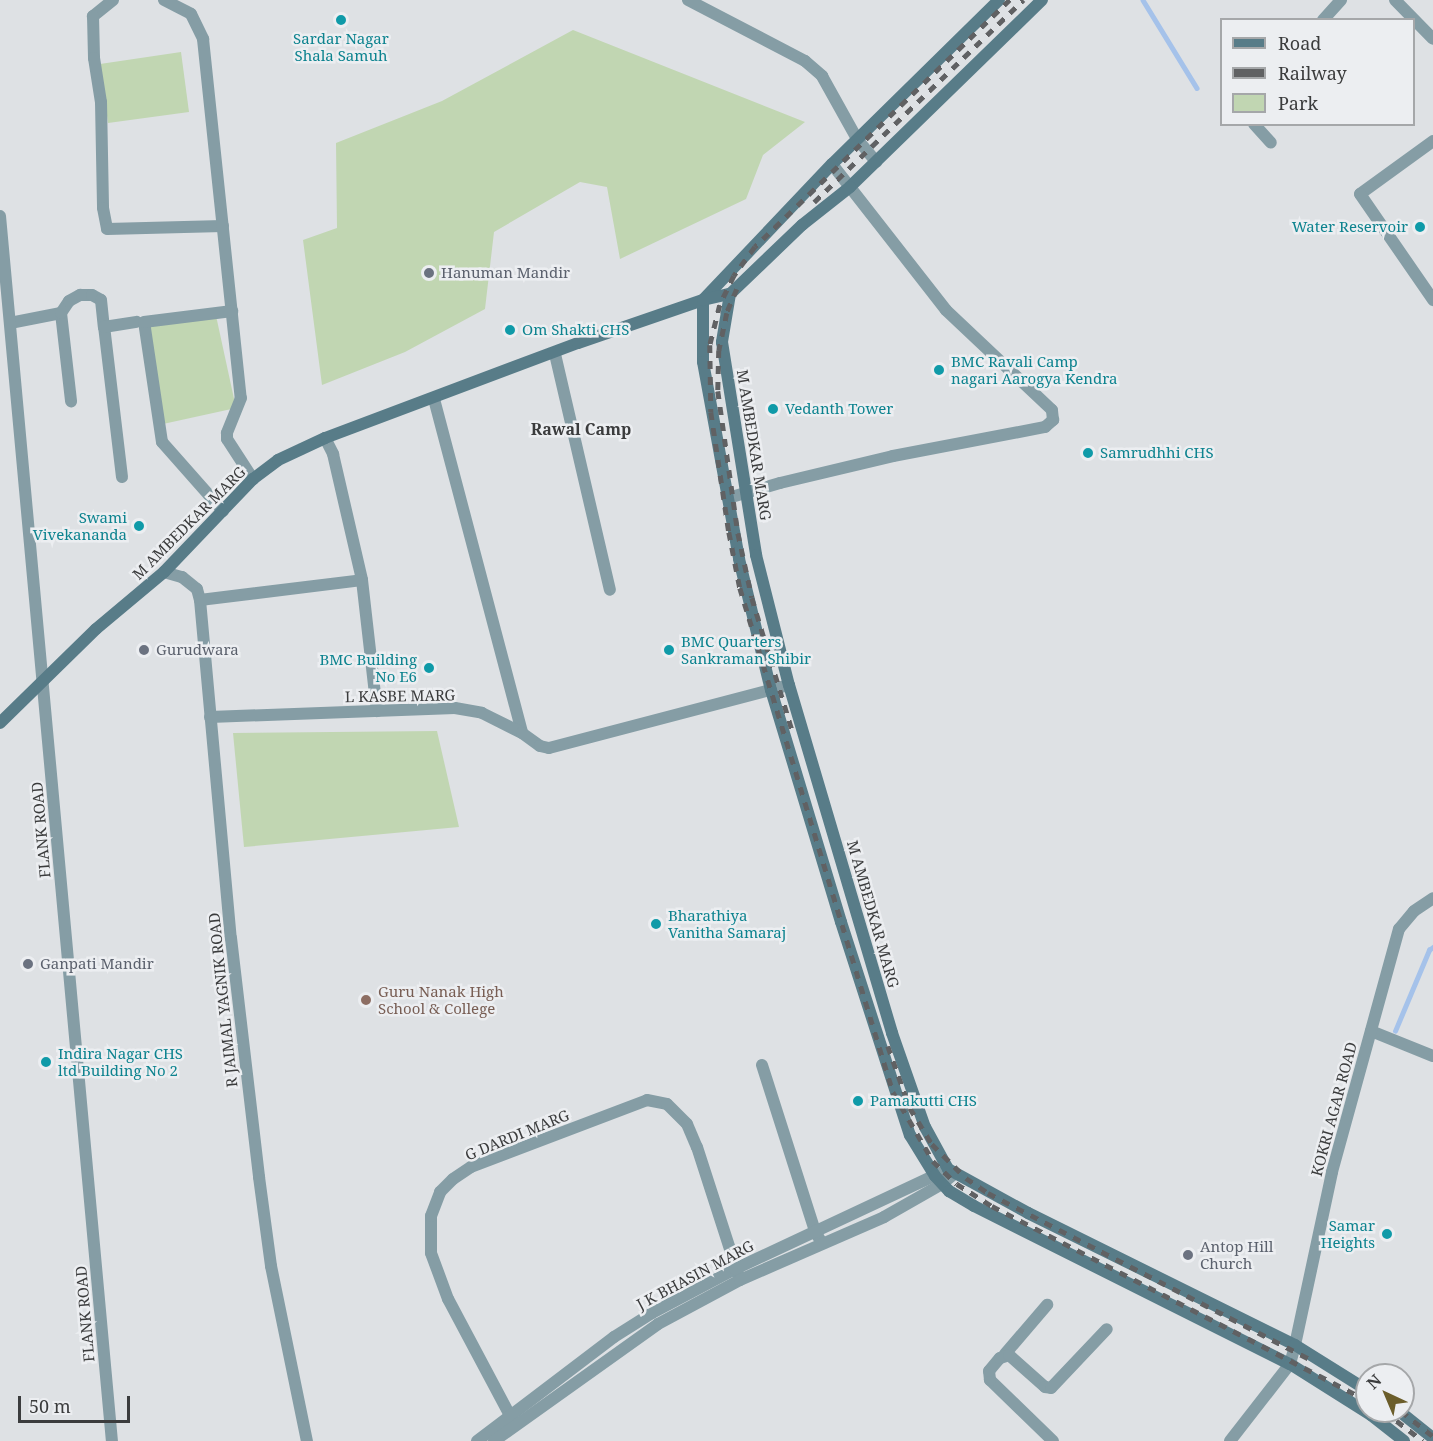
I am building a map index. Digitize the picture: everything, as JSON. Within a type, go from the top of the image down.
[{"type":"main road","points":[[999,0],[832,164],[703,300],[703,362],[739,559],[771,690],[841,922],[910,1135],[938,1180],[949,1191],[974,1206],[1290,1364],[1371,1415],[1404,1441]]},
{"type":"main road","points":[[730,294],[802,225],[850,188],[1042,0]]},
{"type":"main road","name":"M AMBEDKAR MARG","points":[[0,723],[96,629],[164,573],[253,479],[278,460],[325,438],[703,300],[730,294],[722,342],[756,555],[789,685],[892,1033],[925,1127],[951,1171]]},
{"type":"main road","points":[[951,1171],[1295,1345],[1355,1382]]},
{"type":"main road","points":[[1414,1423],[1433,1438]]},
{"type":"street","points":[[113,0],[93,16],[94,58],[101,102],[103,208],[107,229],[223,226]]},
{"type":"street","points":[[164,0],[191,14],[203,39],[241,398],[227,432],[227,438],[253,479]]},
{"type":"street","points":[[688,0],[805,61],[822,76],[857,139],[876,162]]},
{"type":"street","points":[[1325,18],[1341,0]]},
{"type":"street","points":[[1403,3],[1433,39]]},
{"type":"street","points":[[1256,126],[1271,143]]},
{"type":"street","points":[[1433,141],[1360,194],[1433,300]]},
{"type":"street","points":[[728,498],[893,456],[1045,427],[1053,420],[1052,410],[946,310],[832,164]]},
{"type":"street","name":"FLANK ROAD","points":[[0,216],[112,1441]]},
{"type":"street","points":[[71,401],[61,314],[69,301],[80,295],[92,295],[101,300],[122,477]]},
{"type":"street","points":[[223,511],[162,442],[144,322],[232,311]]},
{"type":"street","points":[[10,323],[61,314]]},
{"type":"street","points":[[104,327],[136,322]]},
{"type":"street","points":[[555,354],[610,590]]},
{"type":"street","points":[[434,399],[522,733]]},
{"type":"street","points":[[325,438],[333,454],[362,580],[377,711]]},
{"type":"street","points":[[164,573],[182,577],[197,589],[200,600],[362,580]]},
{"type":"street","name":"R JAIMAL YAGNIK ROAD","points":[[200,600],[231,938],[269,1255],[307,1441]]},
{"type":"street","name":"L KASBE MARG","points":[[210,717],[455,708],[482,713],[522,733],[540,746],[549,748],[789,685]]},
{"type":"street","name":"KOKRI AGAR ROAD","points":[[1290,1364],[1332,1172],[1399,929],[1414,911],[1433,898]]},
{"type":"street","points":[[1371,1031],[1433,1056]]},
{"type":"street","points":[[762,1065],[818,1237]]},
{"type":"street","name":"G DARDI MARG","points":[[512,1419],[448,1299],[431,1253],[431,1216],[440,1192],[453,1179],[471,1167],[648,1100],[668,1104],[687,1124],[697,1147],[738,1275]]},
{"type":"street","name":"J K BHASIN MARG","points":[[477,1441],[512,1419],[614,1337],[652,1313],[818,1237],[884,1217],[951,1171]]},
{"type":"street","points":[[1047,1305],[989,1371],[990,1380],[1053,1441]]},
{"type":"street","points":[[1005,1354],[1013,1358],[1045,1387],[1051,1388],[1107,1329]]},
{"type":"street","points":[[1230,1441],[1290,1364]]},
{"type":"street","name":"J K BHASIN MARG","points":[[494,1441],[512,1419]]},
{"type":"green space","points":[[573,30],[805,122],[763,155],[746,199],[620,259],[607,187],[580,182],[494,232],[485,309],[405,352],[322,385],[303,240],[337,228],[336,143],[442,101]]},
{"type":"green space","points":[[181,52],[189,112],[108,123],[100,64]]},
{"type":"green space","points":[[215,311],[236,408],[163,424],[142,326]]},
{"type":"green space","points":[[437,731],[459,827],[244,847],[233,733]]},
{"type":"waterway","points":[[1143,0],[1197,88]]},
{"type":"waterway","points":[[1395,1031],[1429,950],[1433,947]]},
{"type":"railway","points":[[1010,0],[755,247],[734,276],[720,305],[710,345],[711,412],[740,588],[893,1092],[933,1161],[957,1184],[992,1206],[1355,1394]]},
{"type":"railway","points":[[814,202],[1023,0]]},
{"type":"railway","points":[[737,289],[727,313],[719,350],[718,391],[738,533],[752,598],[792,730]]},
{"type":"railway","points":[[888,1046],[910,1108],[932,1144],[966,1178],[988,1193],[1311,1360]]},
{"type":"railway","points":[[1415,1422],[1433,1436]]},
{"type":"railway","points":[[1400,1423],[1423,1441]]},
{"type":"place","name":"Sardar Nagar Shala Samuh","points":[[341,20]]},
{"type":"place","name":"Water Reservoir","points":[[1420,227]]},
{"type":"place","name":"Hanuman Mandir","points":[[429,273]]},
{"type":"place","name":"Om Shakti CHS","points":[[510,330]]},
{"type":"place","name":"BMC Ravali Camp nagari Aarogya Kendra","points":[[939,370]]},
{"type":"place","name":"Vedanth Tower","points":[[773,409]]},
{"type":"place","name":"Samrudhhi CHS","points":[[1088,453]]},
{"type":"place","name":"Swami Vivekananda","points":[[139,526]]},
{"type":"place","name":"Gurudwara","points":[[144,650]]},
{"type":"place","name":"BMC Quarters Sankraman Shibir","points":[[669,650]]},
{"type":"place","name":"BMC Building No E6","points":[[429,668]]},
{"type":"place","name":"Bharathiya Vanitha Samaraj","points":[[656,924]]},
{"type":"place","name":"Ganpati Mandir","points":[[28,964]]},
{"type":"place","name":"Guru Nanak High School & College","points":[[366,1000]]},
{"type":"place","name":"Indira Nagar CHS ltd Building No 2","points":[[46,1062]]},
{"type":"place","name":"Pamakutti CHS","points":[[858,1101]]},
{"type":"place","name":"Samar Heights","points":[[1387,1234]]},
{"type":"place","name":"Antop Hill Church","points":[[1188,1255]]},
{"type":"district","name":"Rawal Camp","points":[[581,429]]}]
